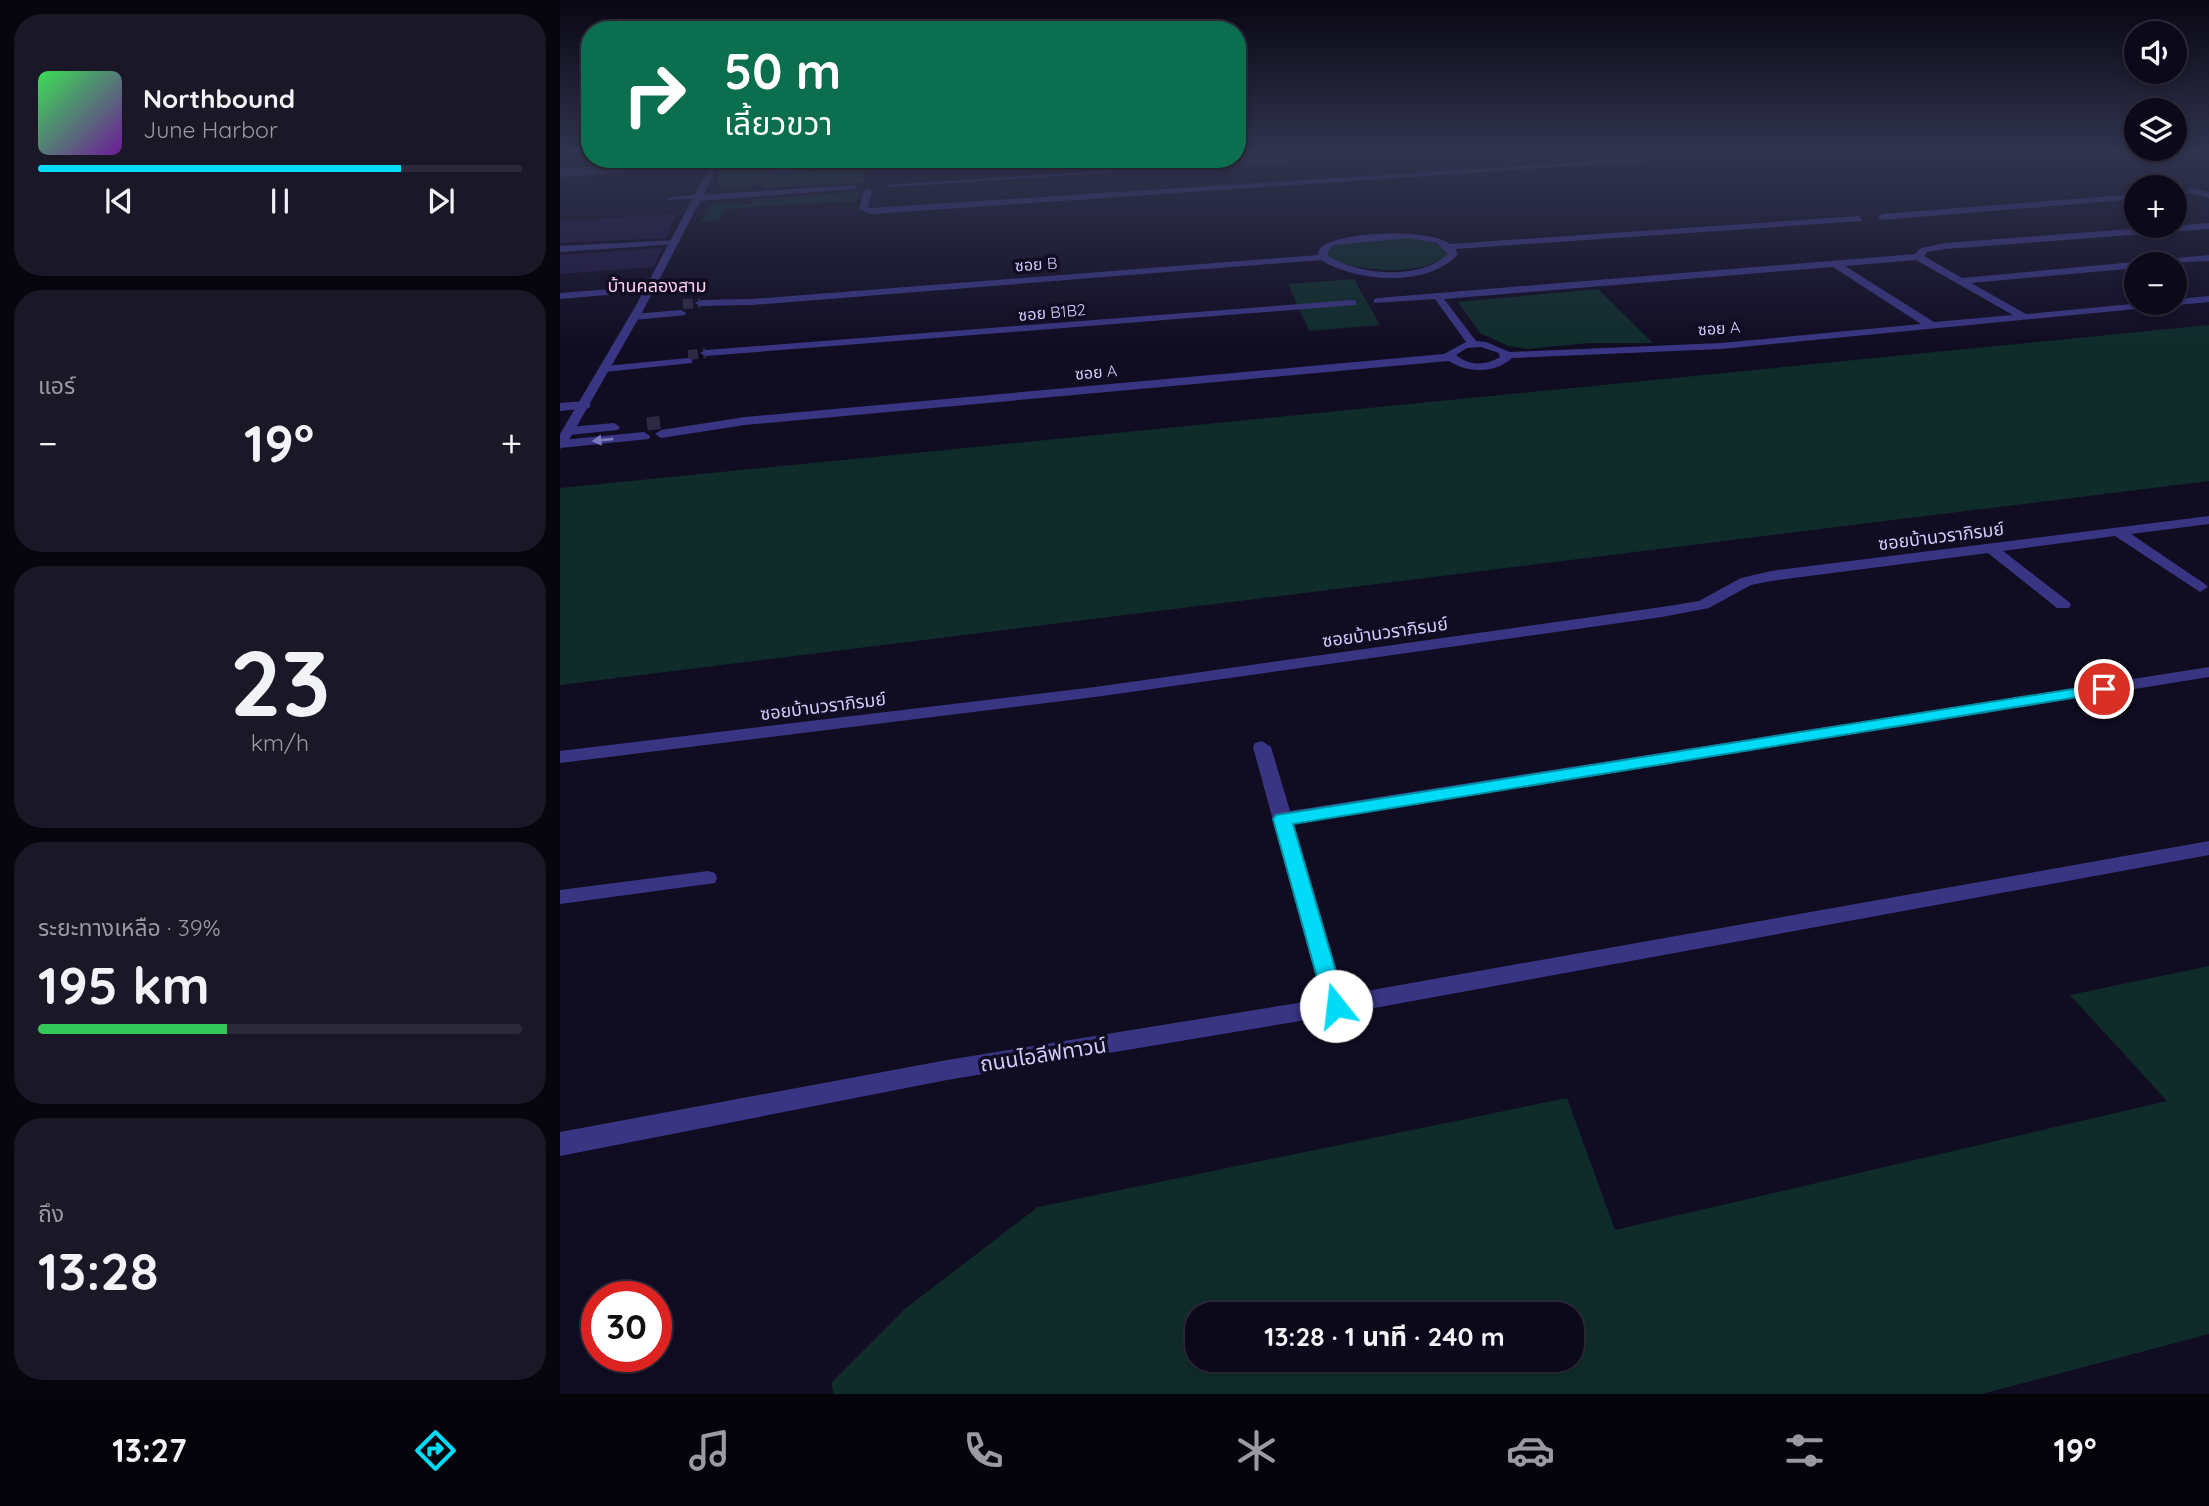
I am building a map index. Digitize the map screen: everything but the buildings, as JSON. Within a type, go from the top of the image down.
[{"type":"street","points":[[560,445],[567,426],[585,405],[688,217]]},
{"type":"street","name":"ซอย B","points":[[1323,257],[1323,250],[1331,243],[1369,237],[1425,236],[1450,247],[1859,217]]},
{"type":"street","points":[[1918,257],[1924,250],[1945,246],[2209,226]]},
{"type":"street","name":"ซอย B","points":[[697,307],[1323,257],[1343,269],[1360,273],[1404,272],[1440,267],[1453,254],[1450,247]]},
{"type":"street","points":[[1378,301],[1918,257],[2024,317]]},
{"type":"street","points":[[2187,260],[2209,258]]},
{"type":"street","points":[[1835,263],[1932,326]]},
{"type":"street","points":[[1962,281],[2124,266]]},
{"type":"street","points":[[560,296],[650,289]]},
{"type":"street","points":[[1438,297],[1473,344]]},
{"type":"street","name":"ซอย A","points":[[2187,302],[2209,299]]},
{"type":"street","name":"ซอย B1B2","points":[[705,357],[1352,303]]},
{"type":"street","points":[[637,312],[682,308]]},
{"type":"street","name":"ซอย A","points":[[1451,357],[1450,354],[1457,347],[1473,344],[1499,348],[1507,355],[1721,346],[2124,308]]},
{"type":"street","name":"ซอย A","points":[[663,428],[1451,357],[1461,364],[1488,366],[1503,362],[1507,355]]},
{"type":"street","points":[[607,365],[688,358]]},
{"type":"street","points":[[560,407],[585,405]]},
{"type":"street","points":[[560,445],[646,430],[567,426]]},
{"type":"street","name":"ซอยบ้านวราภิรมย์","points":[[560,757],[1095,692],[1662,612],[1703,605],[1746,581],[1771,576],[2209,520]]},
{"type":"street","points":[[2118,532],[2200,587]]},
{"type":"street","points":[[1992,549],[2063,605]]},
{"type":"street","points":[[1282,819],[2209,672]]},
{"type":"street","points":[[1262,747],[1336,1006]]},
{"type":"street","name":"ถนนไอลีฟทาวน์","points":[[560,1144],[947,1070],[1336,1006],[2209,848]]},
{"type":"lane","points":[[560,249],[676,242]]},
{"type":"lane","points":[[560,897],[708,878]]},
{"type":"green space","points":[[704,217],[721,217],[718,221],[701,222]]},
{"type":"green space","points":[[1417,237],[1448,248],[1449,256],[1421,267],[1389,270],[1357,267],[1328,259],[1326,252],[1335,243]]},
{"type":"green space","points":[[1354,279],[1380,325],[1309,331],[1288,284]]},
{"type":"green space","points":[[1598,289],[1653,343],[1590,343],[1527,349],[1508,346],[1480,333],[1458,302]]},
{"type":"green space","points":[[2209,325],[2209,481],[560,685],[560,488]]},
{"type":"green space","points":[[2209,966],[2209,1334],[1982,1394],[834,1394],[831,1383],[906,1308],[1038,1207],[1567,1098],[1615,1230],[2167,1101],[2070,995]]},
{"type":"tunnel","points":[[683,304],[700,303]]},
{"type":"tunnel","points":[[688,355],[706,353]]},
{"type":"tunnel","points":[[647,424],[665,422]]},
{"type":"district","name":"บ้านคลองสาม","points":[[657,285]]},
{"type":"route","points":[[1336,1006],[1282,819],[2104,689]]}]
